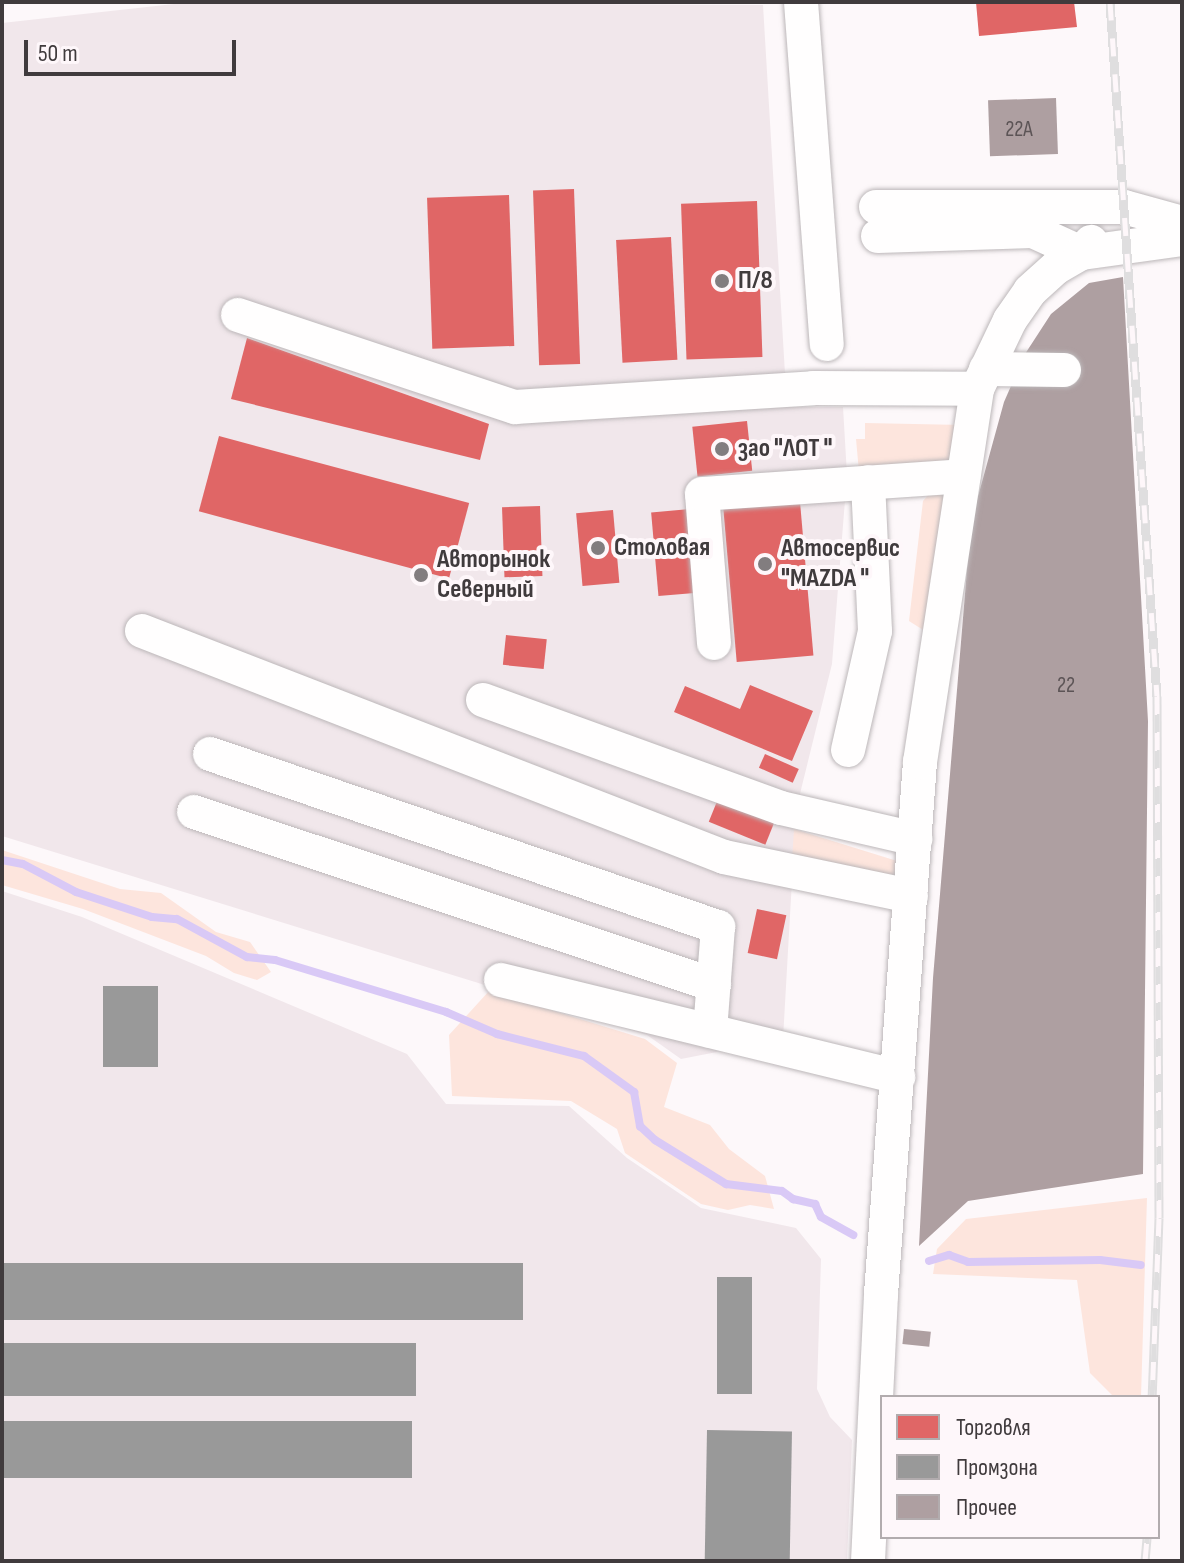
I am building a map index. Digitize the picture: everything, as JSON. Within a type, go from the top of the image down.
[{"type":"lane","points":[[801,2],[827,344]]},
{"type":"lane","points":[[868,1561],[920,762],[963,476],[982,379],[1030,291],[1081,253],[1124,207]]},
{"type":"lane","points":[[1182,223],[1124,207],[877,221],[1033,231],[1081,253],[1182,239]]},
{"type":"lane","points":[[238,315],[515,407],[982,379],[1064,370]]},
{"type":"lane","points":[[714,643],[702,494],[963,476]]},
{"type":"lane","points":[[848,750],[875,631],[868,482]]},
{"type":"lane","points":[[142,631],[724,857],[911,896]]},
{"type":"lane","points":[[483,700],[781,808],[915,839]]},
{"type":"lane","points":[[210,754],[718,927],[710,1031]]},
{"type":"lane","points":[[194,812],[714,985]]},
{"type":"lane","points":[[501,980],[898,1077]]},
{"type":"shaded area","name":"Авторынок Северный","points":[[192,2],[763,5],[787,407],[843,407],[847,475],[832,664],[796,810],[783,1039],[681,1059],[647,1035],[2,836],[2,23]]},
{"type":"shaded area","points":[[865,423],[963,425],[957,455],[942,463],[859,472],[856,439],[865,439]]},
{"type":"shaded area","points":[[945,492],[931,635],[909,621],[923,501],[929,494]]},
{"type":"shaded area","points":[[794,829],[910,865],[902,873],[891,875],[792,861]]},
{"type":"shaded area","points":[[2,850],[120,889],[161,893],[216,932],[250,942],[271,972],[257,980],[234,973],[206,956],[83,909],[2,885]]},
{"type":"shaded area","points":[[2,891],[82,917],[407,1054],[446,1104],[569,1106],[627,1158],[701,1208],[796,1228],[821,1259],[817,1389],[830,1417],[852,1440],[847,1561],[2,1561]]},
{"type":"shaded area","points":[[489,991],[645,1039],[677,1063],[664,1107],[710,1125],[729,1149],[765,1176],[774,1209],[750,1205],[728,1210],[701,1204],[625,1153],[617,1129],[571,1101],[452,1096],[449,1035]]},
{"type":"shaded area","points":[[1147,1198],[1141,1395],[1112,1395],[1090,1373],[1077,1280],[933,1274],[937,1249],[966,1219]]},
{"type":"building: Торговля","points":[[976,2],[1074,2],[1077,27],[979,36]]},
{"type":"building: Торговля","points":[[574,189],[580,364],[539,365],[533,190]]},
{"type":"building: Торговля","points":[[509,195],[514,346],[432,349],[427,198]]},
{"type":"building: Торговля","name":"П/8","points":[[757,201],[762,357],[686,360],[681,204]]},
{"type":"building: Торговля","points":[[671,237],[677,360],[623,363],[616,240]]},
{"type":"building: Торговля","points":[[247,338],[489,424],[480,460],[231,399]]},
{"type":"building: Торговля","name":"зао \"ЛОТ \"","points":[[747,421],[752,471],[698,476],[692,427]]},
{"type":"building: Торговля","points":[[219,436],[469,503],[449,578],[199,511]]},
{"type":"building: Торговля","points":[[800,502],[813,655],[737,662],[723,509]]},
{"type":"building: Торговля","points":[[540,506],[542,576],[504,577],[502,507]]},
{"type":"building: Торговля","points":[[690,509],[697,593],[658,596],[651,512]]},
{"type":"building: Торговля","name":"Столовая","points":[[613,510],[619,583],[583,586],[576,513]]},
{"type":"building: Торговля","points":[[506,635],[547,639],[544,669],[503,665]]},
{"type":"building: Торговля","points":[[750,685],[813,711],[792,761],[674,712],[685,686],[740,709]]},
{"type":"building: Торговля","points":[[765,754],[799,769],[793,783],[759,768]]},
{"type":"building: Торговля","points":[[720,794],[777,817],[765,845],[709,822]]},
{"type":"building: Торговля","points":[[757,909],[786,915],[777,959],[748,953]]},
{"type":"building: Промзона","points":[[103,986],[158,986],[158,1067],[103,1067]]},
{"type":"building: Промзона","points":[[2,1263],[523,1263],[523,1320],[2,1320]]},
{"type":"building: Промзона","points":[[717,1277],[752,1277],[752,1394],[717,1394]]},
{"type":"building: Промзона","points":[[2,1343],[416,1343],[416,1396],[2,1396]]},
{"type":"building: Промзона","points":[[2,1421],[412,1421],[412,1478],[2,1478]]},
{"type":"building: Промзона","points":[[707,1430],[792,1431],[790,1561],[705,1561]]},
{"type":"building: Прочее","points":[[1056,98],[1058,154],[990,156],[988,100]]},
{"type":"building: Прочее","points":[[1123,277],[1148,721],[1143,1174],[968,1201],[919,1246],[933,978],[971,522],[1004,402],[1025,354],[1051,314],[1089,283]]},
{"type":"building: Прочее","points":[[904,1329],[931,1332],[929,1347],[902,1344]]},
{"type":"waterway","points":[[2,860],[23,864],[76,892],[152,917],[177,919],[247,957],[275,960],[446,1012],[497,1034],[584,1056],[634,1092],[640,1126],[655,1140],[726,1184],[782,1191],[793,1199],[815,1204],[821,1217],[853,1235]]},
{"type":"waterway","points":[[929,1261],[949,1255],[968,1262],[1100,1260],[1141,1265]]},
{"type":"railway","points":[[1110,2],[1157,696],[1159,1218],[1152,1395]]},
{"type":"railway","points":[[1145,1561],[1147,1539]]},
{"type":"place","name":"П/8","points":[[722,281]]},
{"type":"place","name":"зао \"ЛОТ \"","points":[[722,449]]},
{"type":"place","name":"Столовая","points":[[598,548]]},
{"type":"place","name":"Автосервис \"MAZDA \"","points":[[765,564]]},
{"type":"place","name":"Авторынок Северный","points":[[421,575]]}]
